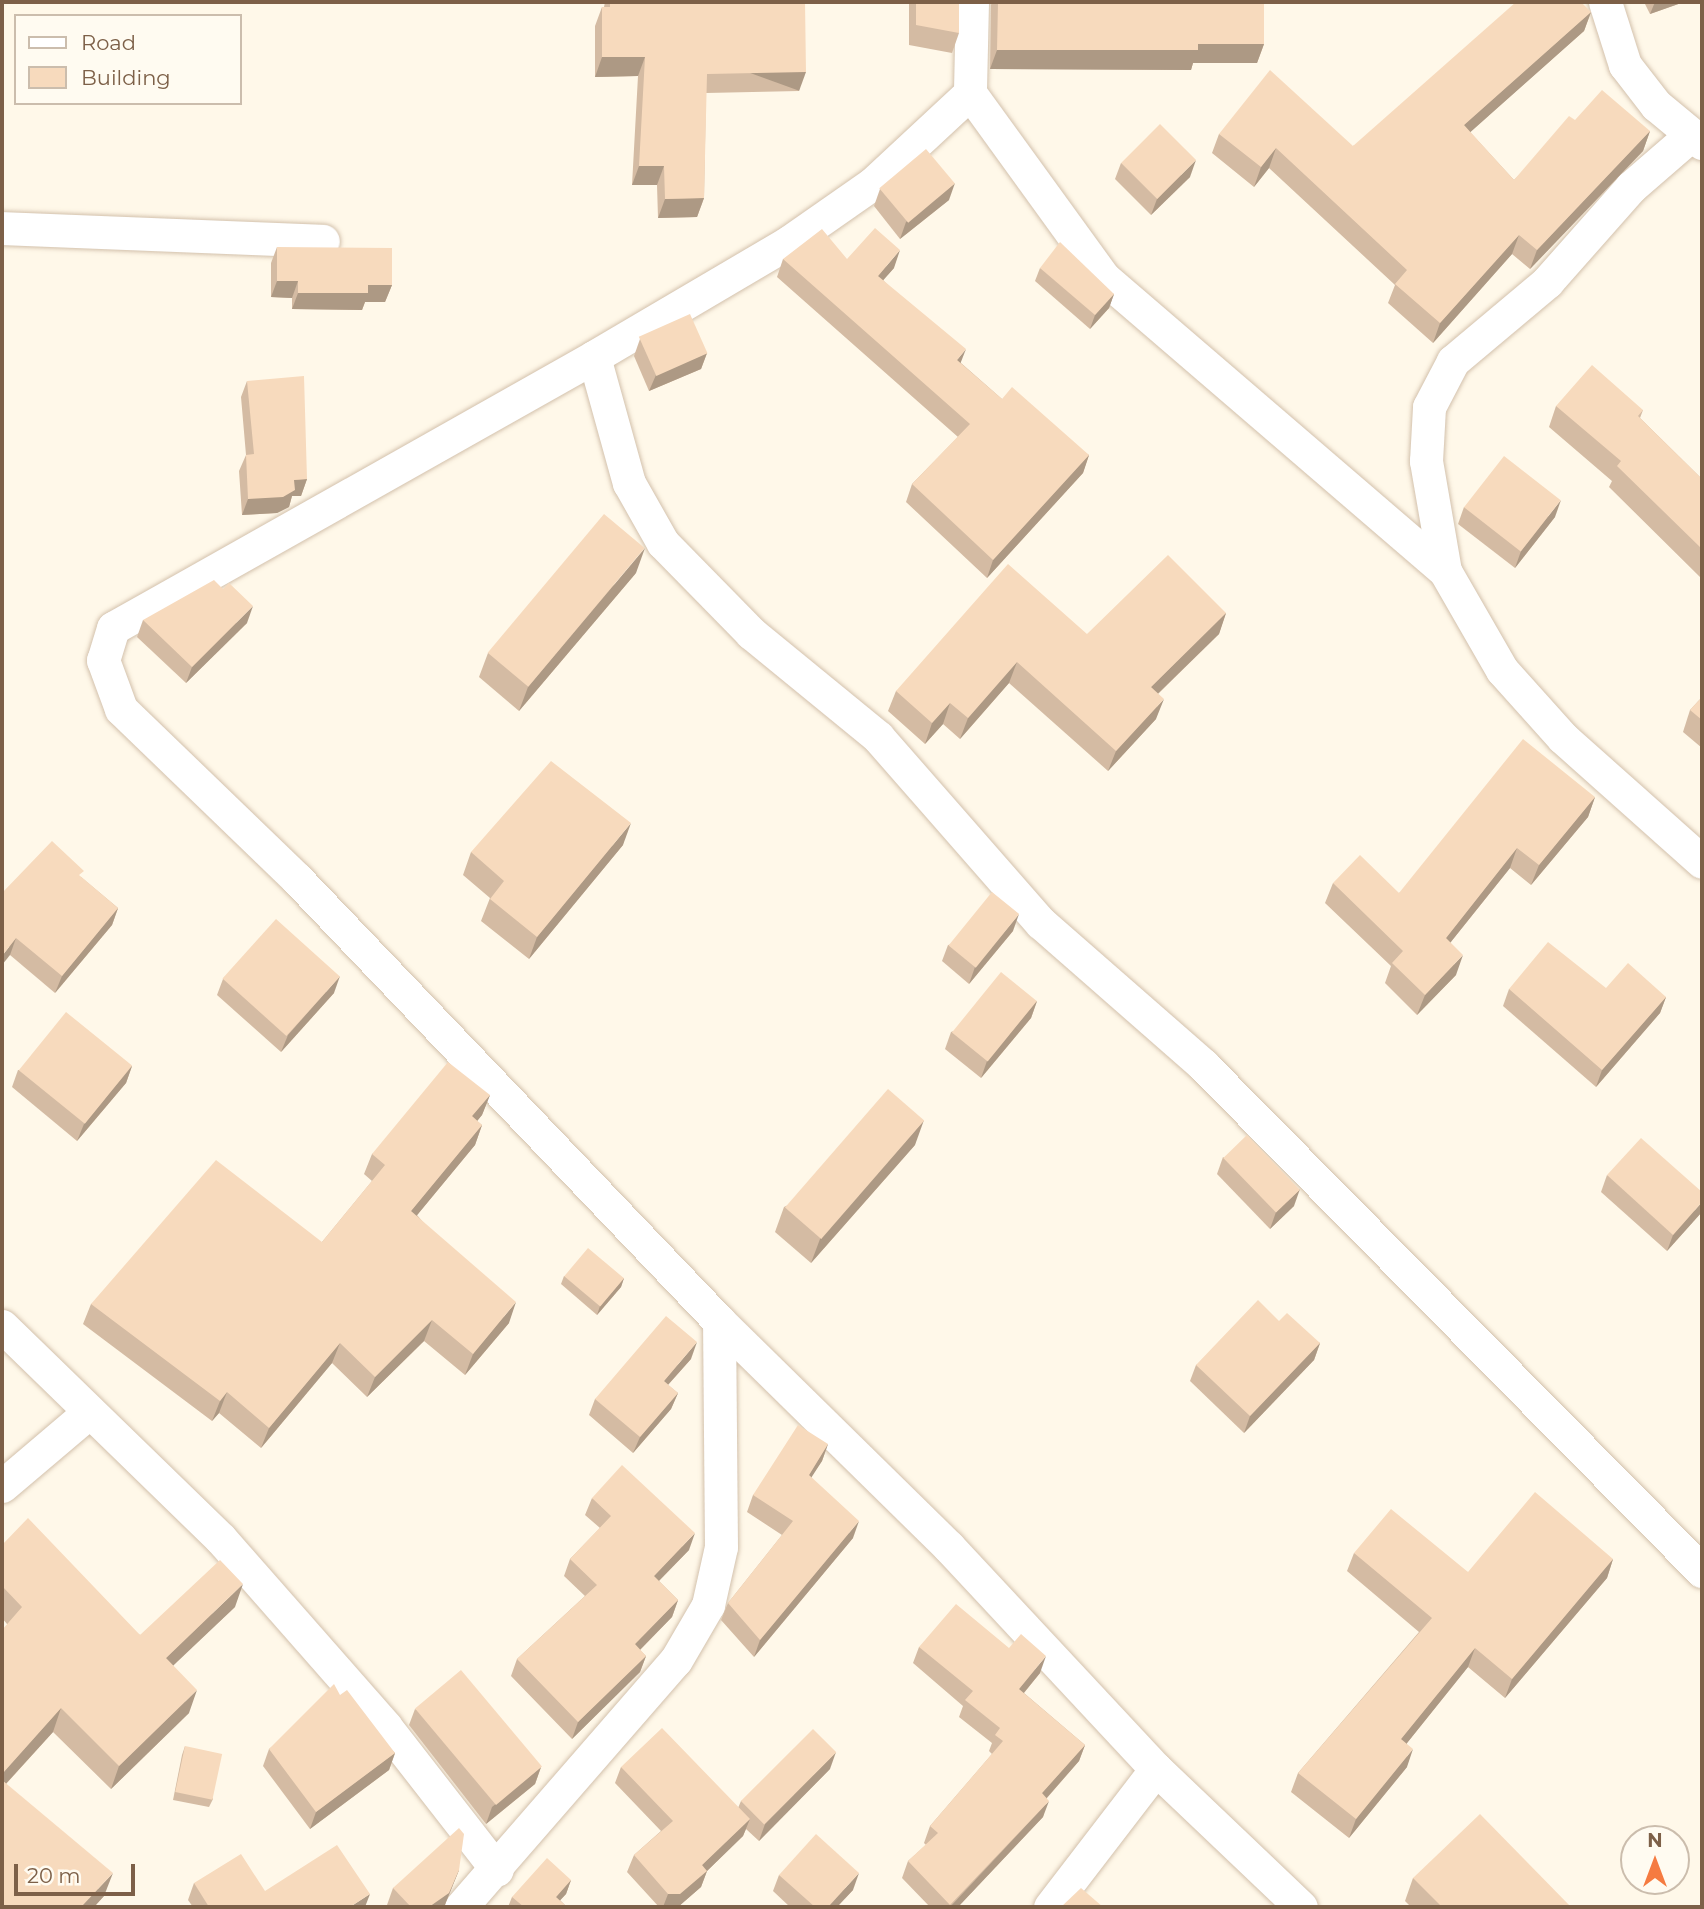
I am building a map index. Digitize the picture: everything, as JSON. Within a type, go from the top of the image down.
[{"type":"street","points":[[972,2],[970,93],[1103,277],[1445,571],[1502,670],[1563,738],[1702,862]]},
{"type":"street","points":[[1445,571],[1426,461],[1429,407],[1453,361],[1547,282],[1631,187],[1696,139],[1656,105],[1625,65],[1605,2]]},
{"type":"street","points":[[970,93],[862,191],[594,357],[113,628],[103,660],[121,709],[297,879],[719,1321],[949,1547],[1156,1769],[1301,1907]]},
{"type":"street","points":[[2,228],[323,241]]},
{"type":"street","points":[[594,357],[629,483],[663,543],[751,633],[878,737],[1041,923],[1203,1065],[1702,1572]]},
{"type":"street","points":[[461,1907],[497,1870],[676,1660],[708,1605],[721,1547],[719,1321]]},
{"type":"street","points":[[2,1326],[88,1413],[221,1539],[385,1726],[497,1870]]},
{"type":"street","points":[[2,1486],[88,1413]]},
{"type":"street","points":[[1050,1907],[1156,1769]]},
{"type":"building","points":[[610,2],[805,2],[806,72],[707,74],[704,198],[665,199],[664,166],[639,166],[645,57],[602,57],[602,7],[610,7]]},
{"type":"building","points":[[916,2],[959,2],[959,33],[916,25]]},
{"type":"building","points":[[998,2],[1264,2],[1264,44],[1198,44],[1198,50],[997,50]]},
{"type":"building","points":[[1516,2],[1581,2],[1591,12],[1464,125],[1514,180],[1569,116],[1575,120],[1602,90],[1650,131],[1537,250],[1519,235],[1440,323],[1395,284],[1407,270],[1276,148],[1261,167],[1219,134],[1270,70],[1353,146]]},
{"type":"building","points":[[1160,124],[1196,160],[1157,199],[1121,163]]},
{"type":"building","points":[[926,149],[955,183],[908,223],[879,188]]},
{"type":"building","points":[[875,228],[900,250],[878,276],[966,349],[957,360],[1002,399],[1012,387],[1089,455],[993,560],[912,484],[970,424],[783,259],[822,229],[847,259]]},
{"type":"building","points":[[1060,242],[1114,294],[1095,315],[1040,268]]},
{"type":"building","points":[[277,247],[392,248],[392,285],[368,285],[368,293],[298,293],[298,281],[277,281]]},
{"type":"building","points":[[690,314],[707,353],[656,376],[639,337]]},
{"type":"building","points":[[1592,365],[1643,410],[1638,416],[1702,479],[1702,549],[1617,466],[1621,461],[1556,406]]},
{"type":"building","points":[[304,376],[307,479],[294,480],[295,490],[283,497],[248,499],[246,455],[254,454],[247,381]]},
{"type":"building","points":[[1504,456],[1561,500],[1521,552],[1464,507]]},
{"type":"building","points":[[604,514],[645,548],[528,687],[488,653]]},
{"type":"building","points":[[1168,555],[1226,613],[1151,687],[1164,699],[1116,751],[1017,662],[968,718],[950,703],[932,723],[896,691],[1008,564],[1087,634]]},
{"type":"building","points":[[214,580],[223,589],[229,583],[253,606],[192,667],[143,620]]},
{"type":"building","points":[[1702,697],[1702,720],[1690,710]]},
{"type":"building","points":[[1523,739],[1595,797],[1539,865],[1517,848],[1446,938],[1463,955],[1425,995],[1392,963],[1403,951],[1333,883],[1360,855],[1399,893]]},
{"type":"building","points":[[551,761],[631,823],[537,937],[490,899],[504,881],[471,852]]},
{"type":"building","points":[[52,841],[84,871],[79,875],[118,908],[62,976],[16,938],[2,956],[2,893]]},
{"type":"building","points":[[992,892],[1019,914],[976,968],[949,946]]},
{"type":"building","points":[[276,919],[340,977],[286,1036],[222,978]]},
{"type":"building","points":[[1548,942],[1606,988],[1628,963],[1666,997],[1602,1070],[1509,989]]},
{"type":"building","points":[[1001,972],[1037,1001],[988,1062],[952,1033]]},
{"type":"building","points":[[66,1012],[132,1065],[85,1124],[19,1070]]},
{"type":"building","points":[[448,1062],[490,1095],[472,1116],[482,1125],[411,1211],[516,1302],[473,1354],[432,1320],[375,1377],[340,1343],[269,1428],[227,1392],[220,1401],[91,1304],[216,1160],[322,1242],[385,1165],[372,1154]]},
{"type":"building","points":[[888,1089],[924,1120],[821,1239],[785,1207]]},
{"type":"building","points":[[1247,1135],[1300,1190],[1276,1213],[1223,1158]]},
{"type":"building","points":[[1641,1138],[1702,1192],[1702,1202],[1673,1235],[1607,1175]]},
{"type":"building","points":[[588,1248],[624,1278],[600,1307],[564,1276]]},
{"type":"building","points":[[1258,1300],[1279,1321],[1287,1313],[1320,1343],[1250,1416],[1196,1365]]},
{"type":"building","points":[[666,1316],[697,1342],[664,1381],[678,1393],[640,1437],[595,1399]]},
{"type":"building","points":[[798,1425],[828,1444],[809,1475],[859,1521],[760,1640],[728,1603],[793,1521],[753,1495]]},
{"type":"building","points":[[622,1465],[695,1533],[654,1576],[678,1600],[635,1644],[646,1656],[578,1722],[517,1659],[597,1585],[570,1559],[611,1516],[592,1498]]},
{"type":"building","points":[[1535,1492],[1613,1559],[1512,1679],[1475,1648],[1401,1739],[1413,1749],[1356,1819],[1298,1773],[1432,1618],[1354,1553],[1391,1509],[1468,1572]]},
{"type":"building","points":[[28,1518],[140,1635],[220,1560],[243,1584],[166,1658],[197,1690],[119,1766],[61,1708],[2,1774],[2,1630],[22,1607],[2,1586],[2,1545]]},
{"type":"building","points":[[956,1604],[1009,1648],[1021,1634],[1046,1656],[1019,1689],[1085,1745],[1042,1793],[1049,1801],[950,1905],[908,1861],[938,1833],[930,1826],[1003,1741],[995,1735],[1000,1728],[965,1700],[973,1691],[919,1647]]},
{"type":"building","points":[[461,1670],[542,1767],[496,1805],[415,1709]]},
{"type":"building","points":[[334,1684],[340,1695],[347,1690],[395,1753],[316,1812],[269,1749]]},
{"type":"building","points":[[662,1728],[750,1819],[702,1865],[707,1871],[680,1894],[668,1894],[634,1855],[673,1821],[621,1767]]},
{"type":"building","points":[[813,1729],[836,1752],[764,1824],[741,1801]]},
{"type":"building","points":[[185,1746],[222,1754],[212,1800],[175,1792]]},
{"type":"building","points":[[2,1780],[113,1873],[81,1907],[2,1907]]},
{"type":"building","points":[[1480,1814],[1571,1907],[1442,1907],[1413,1878]]},
{"type":"building","points":[[459,1828],[464,1834],[459,1870],[449,1893],[429,1907],[411,1907],[393,1888]]},
{"type":"building","points":[[816,1834],[859,1873],[828,1907],[815,1907],[779,1875]]},
{"type":"building","points":[[337,1845],[370,1894],[350,1907],[209,1907],[194,1883],[241,1854],[265,1891]]},
{"type":"building","points":[[547,1858],[571,1880],[556,1897],[567,1907],[524,1907],[512,1897]]},
{"type":"building","points":[[1081,1888],[1103,1907],[1061,1907]]}]
